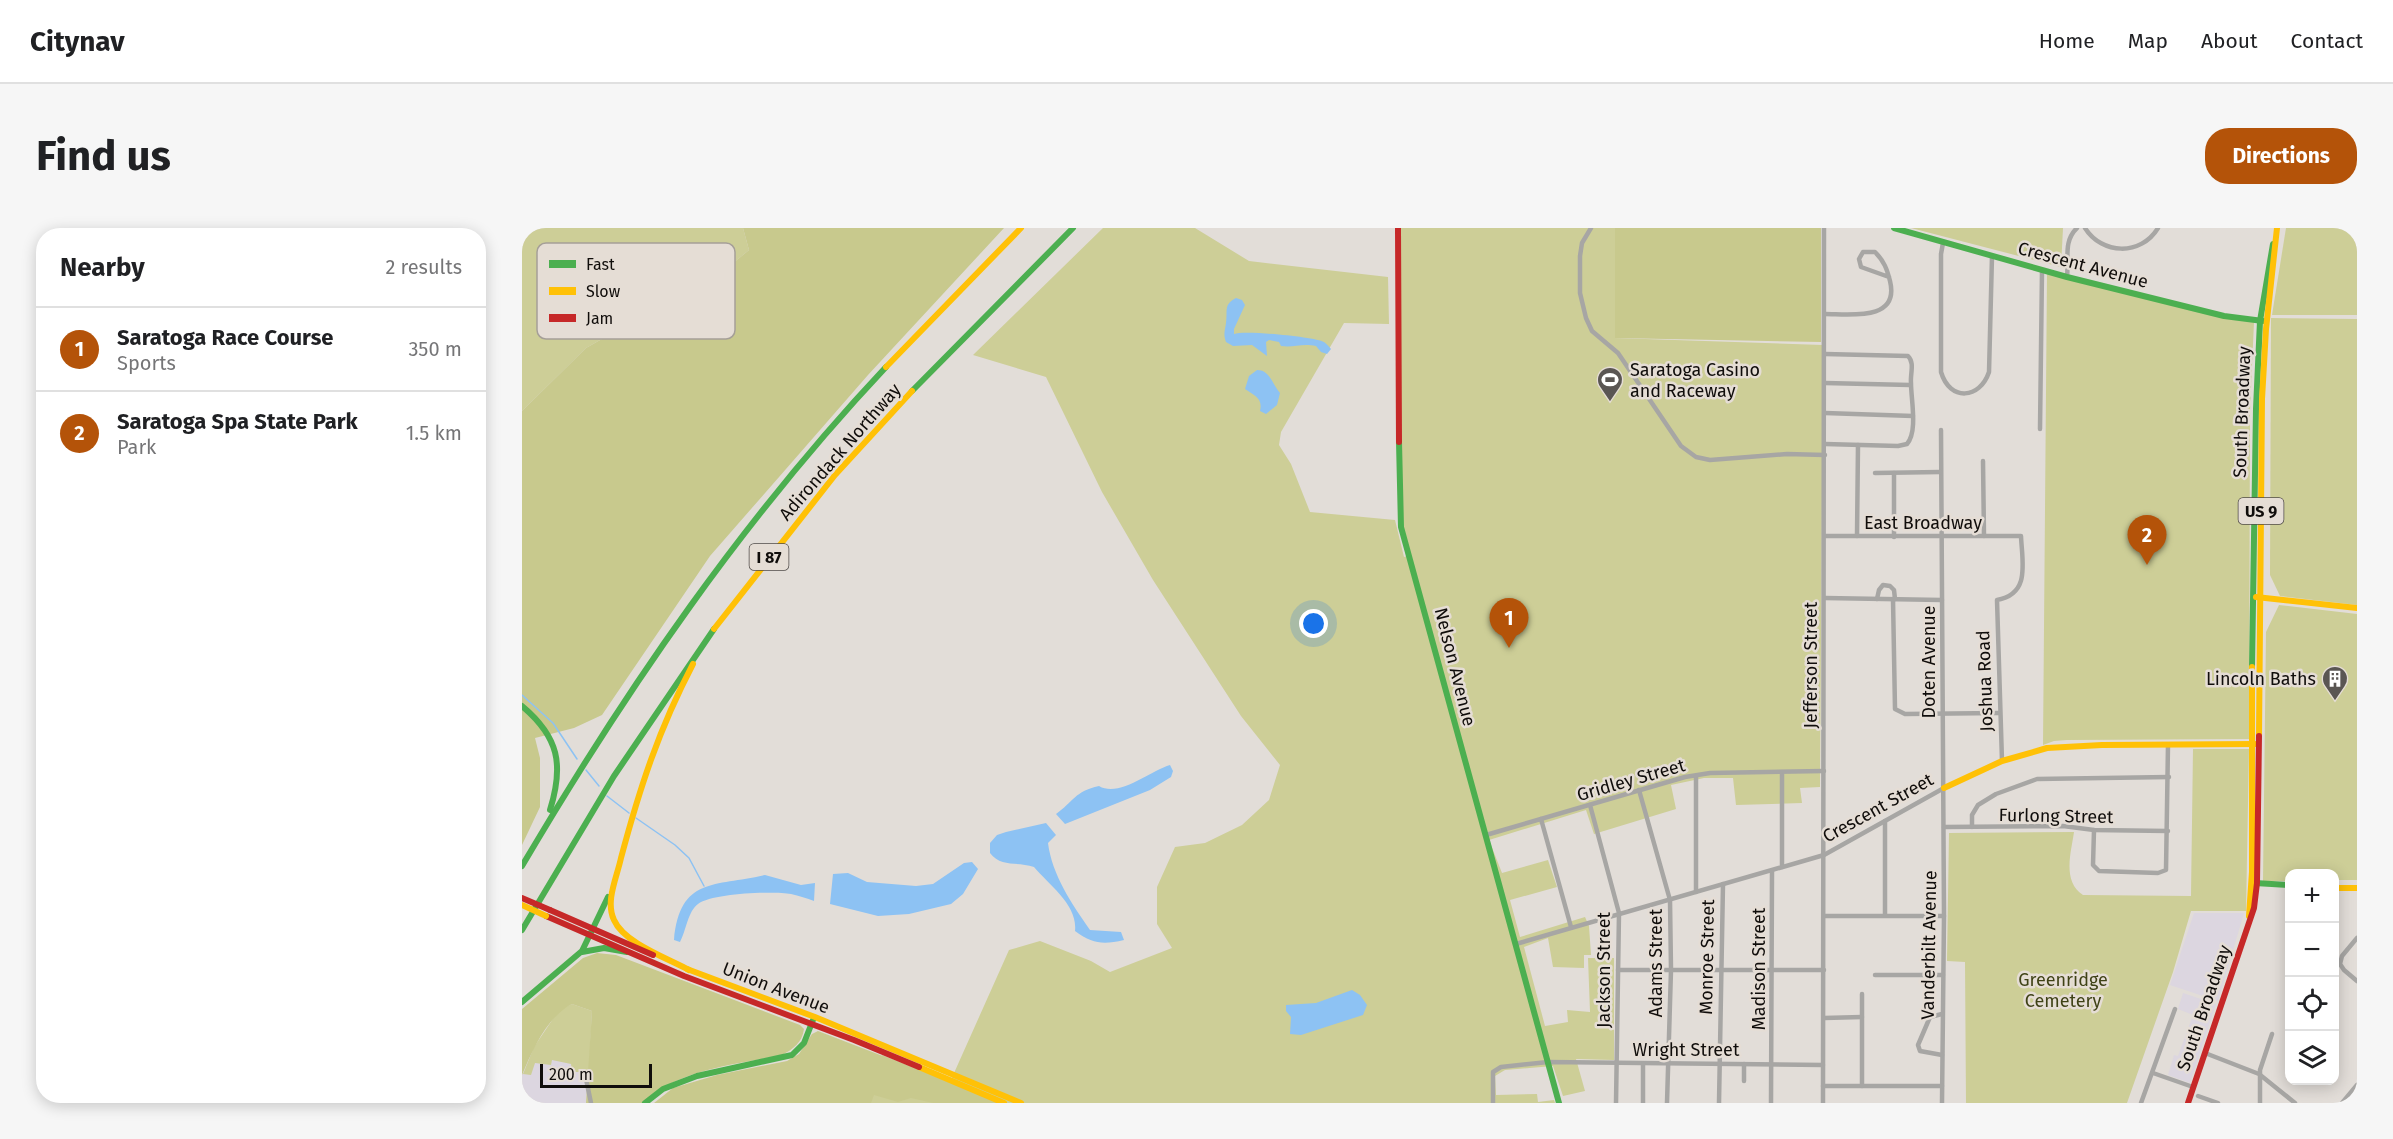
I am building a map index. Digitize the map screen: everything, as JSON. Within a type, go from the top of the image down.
[{"type":"main road","name":"Adirondack Northway","points":[[522,866],[542,830],[654,653],[757,517],[863,392],[1021,228]]},
{"type":"main road","name":"Adirondack Northway","points":[[522,930],[622,760],[754,575],[863,443],[1073,228]]},
{"type":"main road","name":"Nelson Avenue","points":[[1398,228],[1399,513],[1559,1103]]},
{"type":"main road","name":"Crescent Avenue","points":[[1894,228],[2067,277],[2224,316],[2263,321]]},
{"type":"main road","name":"South Broadway","points":[[2188,1103],[2254,908],[2256,597],[2263,321],[2269,259],[2277,228]]},
{"type":"main road","points":[[2256,597],[2357,608]]},
{"type":"main road","points":[[689,970],[668,957],[629,939],[618,929],[610,907],[635,805],[654,745],[679,691],[717,624]]},
{"type":"main road","points":[[522,706],[536,717],[547,731],[554,744],[558,763],[558,787],[542,830]]},
{"type":"main road","name":"Crescent Street","points":[[1944,788],[2002,761],[2047,748],[2102,745],[2255,744]]},
{"type":"main road","points":[[522,1002],[585,948],[616,878]]},
{"type":"main road","points":[[2254,883],[2285,885]]},
{"type":"main road","points":[[2339,888],[2357,888]]},
{"type":"main road","name":"Union Avenue","points":[[522,898],[591,936],[627,952],[694,980],[813,1020],[1004,1103]]},
{"type":"main road","name":"Union Avenue","points":[[522,905],[593,929],[689,970],[1021,1103]]},
{"type":"main road","points":[[576,956],[597,948],[627,952]]},
{"type":"main road","points":[[645,1103],[663,1089],[697,1076],[792,1055],[804,1043],[813,1020]]},
{"type":"street","points":[[1591,228],[1582,243],[1580,256],[1580,293],[1586,318],[1592,331],[1618,353],[1681,446],[1696,457],[1710,460],[1787,454],[1825,455]]},
{"type":"street","name":"Jefferson Street","points":[[1823,1103],[1824,228]]},
{"type":"street","points":[[2067,277],[2068,238],[2077,228]]},
{"type":"street","points":[[2085,228],[2100,243],[2117,249],[2143,244],[2158,228]]},
{"type":"street","points":[[1943,243],[1941,254],[1941,372],[1948,386],[1960,393],[1969,393],[1982,387],[1989,372],[1992,256]]},
{"type":"street","points":[[1825,314],[1866,314],[1881,309],[1891,295],[1889,277],[1882,259],[1875,252],[1867,251],[1860,255],[1859,263],[1864,269],[1889,277]]},
{"type":"street","points":[[2040,429],[2042,270]]},
{"type":"street","points":[[1825,354],[1908,356],[1911,360],[1910,386],[1913,416],[1910,440],[1904,446],[1825,444]]},
{"type":"street","points":[[1825,383],[1910,386]]},
{"type":"street","points":[[1825,413],[1913,416]]},
{"type":"street","name":"Doten Avenue","points":[[1941,430],[1944,788]]},
{"type":"street","points":[[1857,536],[1858,445]]},
{"type":"street","points":[[1983,461],[1984,536]]},
{"type":"street","points":[[1894,472],[1894,537]]},
{"type":"street","points":[[1875,473],[1940,472]]},
{"type":"street","name":"East Broadway","points":[[1825,536],[2021,536],[2020,585],[2007,598],[1997,600]]},
{"type":"street","points":[[1877,599],[1883,585],[1890,586],[1894,590],[1895,709],[1898,712],[1999,713]]},
{"type":"street","points":[[1825,598],[1942,600]]},
{"type":"street","name":"Joshua Road","points":[[1997,600],[2002,761]]},
{"type":"street","points":[[2094,830],[2094,868],[2099,871],[2158,873],[2166,870],[2168,745]]},
{"type":"street","name":"Gridley Street","points":[[1485,835],[1685,777],[1710,773],[1824,771]]},
{"type":"street","points":[[1782,773],[1782,867]]},
{"type":"street","points":[[1696,776],[1696,892]]},
{"type":"street","points":[[1972,827],[1972,815],[1978,805],[1996,794],[2037,779],[2169,777]]},
{"type":"street","name":"Crescent Street","points":[[1516,944],[1824,855],[1944,788]]},
{"type":"street","name":"Vanderbilt Avenue","points":[[1942,1103],[1944,788]]},
{"type":"street","name":"Adams Street","points":[[1639,790],[1670,900],[1671,970],[1667,1103]]},
{"type":"street","name":"Jackson Street","points":[[1590,805],[1619,913],[1616,1103]]},
{"type":"street","points":[[1541,819],[1571,927]]},
{"type":"street","points":[[1885,821],[1885,915]]},
{"type":"street","name":"Furlong Street","points":[[1944,827],[2063,826],[2094,830],[2168,831]]},
{"type":"street","name":"Madison Street","points":[[1771,1103],[1772,871]]},
{"type":"street","name":"Monroe Street","points":[[1719,1103],[1723,884]]},
{"type":"street","points":[[1824,916],[1944,916]]},
{"type":"street","points":[[2357,938],[2342,956],[2340,964],[2357,981]]},
{"type":"street","points":[[1618,970],[1824,970]]},
{"type":"street","points":[[1875,975],[1943,975]]},
{"type":"street","points":[[1862,994],[1862,1086]]},
{"type":"street","points":[[2141,1103],[2175,1009]]},
{"type":"street","points":[[1942,1014],[1930,1017],[1918,1045],[1920,1051],[1942,1055]]},
{"type":"street","points":[[1824,1018],[1862,1017]]},
{"type":"street","points":[[2260,1103],[2259,1074],[2272,1034]]},
{"type":"street","points":[[2205,1053],[2259,1074],[2295,1103]]},
{"type":"street","name":"Wright Street","points":[[1492,1103],[1492,1076],[1495,1070],[1501,1067],[1548,1062],[1823,1065]]},
{"type":"street","points":[[1643,1064],[1643,1103]]},
{"type":"street","points":[[1744,1064],[1744,1081]]},
{"type":"street","points":[[2153,1073],[2193,1087]]},
{"type":"street","points":[[585,1074],[591,1103]]},
{"type":"street","points":[[2342,1103],[2357,1085]]},
{"type":"street","points":[[1823,1086],[1942,1086]]},
{"type":"street","points":[[2198,1096],[2218,1103]]},
{"type":"shaded area","points":[[2194,913],[2244,913],[2218,1001],[2170,985]]},
{"type":"shaded area","points":[[2183,993],[2216,1004],[2190,1083],[2168,1075],[2174,1055],[2178,1056],[2193,1015],[2178,1009]]},
{"type":"shaded area","points":[[592,1011],[586,1103],[522,1103],[522,1075],[534,1047]]},
{"type":"green space","points":[[522,228],[743,228],[749,250],[735,261],[735,243],[537,243],[537,339],[602,339],[586,348],[522,411]]},
{"type":"green space","points":[[743,228],[1004,228],[868,375],[710,556],[602,715],[574,728],[535,738],[540,758],[540,807],[522,845],[522,411],[586,348],[602,339],[735,339],[735,261],[749,250]]},
{"type":"green space","points":[[1103,228],[1195,228],[1249,261],[1388,277],[1389,324],[1344,323],[1281,432],[1279,445],[1291,464],[1310,512],[1395,520],[1404,557],[1410,555],[1399,513],[1398,228],[1615,228],[1615,338],[1823,345],[1820,787],[1800,788],[1802,803],[1736,805],[1733,778],[1704,778],[1671,785],[1676,809],[1594,834],[1586,810],[1489,840],[1502,873],[1548,860],[1557,887],[1510,900],[1520,937],[1585,917],[1589,926],[1591,955],[1584,955],[1584,968],[1553,967],[1548,938],[1524,947],[1545,1026],[1568,1022],[1567,1010],[1590,1012],[1588,958],[1614,958],[1614,1060],[1576,1059],[1585,1091],[1563,1096],[1553,1066],[1505,1070],[1495,1076],[1496,1095],[1537,1094],[1538,1102],[1554,1100],[1555,1103],[866,1103],[882,1055],[950,1082],[1009,950],[1040,941],[1091,961],[1110,972],[1172,948],[1157,924],[1157,887],[1175,847],[1205,843],[1242,825],[1269,800],[1280,765],[1241,716],[1153,580],[1102,492],[1046,377],[973,355]]},
{"type":"green space","points":[[1615,228],[1821,228],[1821,342],[1615,338]]},
{"type":"green space","points":[[1911,228],[2063,228],[2061,267]]},
{"type":"green space","points":[[2286,228],[2357,228],[2357,315],[2272,315]]},
{"type":"green space","points":[[2047,274],[2254,322],[2250,411],[2249,739],[2067,740],[2043,745]]},
{"type":"green space","points":[[2271,318],[2357,319],[2357,605],[2280,596],[2270,575]]},
{"type":"green space","points":[[2279,605],[2357,614],[2357,880],[2339,880],[2339,869],[2285,869],[2285,881],[2263,881],[2266,632]]},
{"type":"green space","name":"Greenridge Cemetery","points":[[2193,749],[2249,749],[2246,911],[2191,911],[2173,972],[2127,1103],[1966,1103],[1965,962],[1947,961],[1949,833],[2074,832],[2070,874],[2076,889],[2083,895],[2191,896]]},
{"type":"green space","points":[[597,953],[616,955],[800,1025],[804,1029],[801,1038],[793,1048],[782,1055],[708,1070],[690,1076],[657,1092],[642,1103],[586,1103],[592,1011],[572,1004],[548,1025],[522,1075],[522,1009],[583,958]]},
{"type":"green space","points":[[572,1004],[592,1011],[589,1072],[572,1072],[571,1064],[552,1060],[551,1065],[535,1063],[531,1075],[523,1074],[534,1047],[559,1010]]},
{"type":"green space","points":[[818,1031],[999,1103],[933,1103],[911,1098],[898,1102],[874,1095],[871,1103],[654,1103],[673,1088],[717,1075],[787,1061],[799,1054],[812,1034]]},
{"type":"water","points":[[1236,298],[1242,300],[1245,305],[1234,334],[1265,333],[1308,338],[1324,342],[1331,349],[1327,354],[1321,352],[1316,346],[1281,346],[1279,342],[1269,340],[1266,342],[1267,356],[1252,345],[1233,346],[1226,342],[1224,332],[1227,308]]},
{"type":"water","points":[[1257,370],[1268,375],[1280,393],[1277,405],[1266,414],[1260,411],[1257,398],[1245,389],[1249,376]]},
{"type":"water","points":[[1170,765],[1173,771],[1171,777],[1150,790],[1065,824],[1056,814],[1075,797],[1091,788],[1099,786],[1116,789]]},
{"type":"water","points":[[1046,823],[1056,835],[1048,843],[1050,855],[1058,878],[1076,910],[1090,930],[1121,932],[1124,940],[1110,943],[1098,942],[1081,935],[1075,931],[1075,922],[1067,904],[1034,867],[999,861],[990,853],[990,843],[997,835]]},
{"type":"water","points":[[972,862],[978,869],[963,894],[951,904],[909,914],[878,916],[830,904],[833,874],[848,873],[867,882],[916,886],[933,884],[964,863]]},
{"type":"water","points":[[765,875],[801,885],[815,883],[814,901],[791,894],[771,893],[716,897],[695,907],[680,942],[674,940],[678,919],[692,894],[716,884]]},
{"type":"water","points":[[1352,990],[1360,995],[1367,1005],[1363,1015],[1301,1035],[1290,1034],[1291,1017],[1286,1011],[1286,1005],[1316,1003]]},
{"type":"waterway","points":[[522,695],[553,723],[577,759]]},
{"type":"waterway","points":[[586,770],[599,786]]},
{"type":"waterway","points":[[607,796],[629,813]]},
{"type":"waterway","points":[[636,818],[675,845],[689,858],[704,886]]},
{"type":"traffic: fast","points":[[912,391],[1073,228]]},
{"type":"traffic: fast","points":[[1894,228],[2067,277],[2224,316],[2263,321]]},
{"type":"traffic: fast","points":[[2252,667],[2256,409],[2260,321],[2273,244]]},
{"type":"traffic: fast","points":[[522,866],[603,734],[690,606],[784,484],[886,367]]},
{"type":"traffic: fast","points":[[1399,442],[1401,527],[1559,1103]]},
{"type":"traffic: fast","points":[[522,930],[614,776],[714,629]]},
{"type":"traffic: fast","points":[[522,706],[544,729],[555,753],[557,779],[550,810]]},
{"type":"traffic: fast","points":[[2255,883],[2285,885]]},
{"type":"traffic: fast","points":[[522,1002],[582,951],[608,897]]},
{"type":"traffic: fast","points":[[582,952],[604,948],[627,952]]},
{"type":"traffic: fast","points":[[645,1103],[663,1089],[697,1076],[792,1055],[804,1043],[813,1020]]},
{"type":"traffic: slow","points":[[886,367],[1021,228]]},
{"type":"traffic: slow","points":[[2259,736],[2262,399],[2266,329],[2277,228]]},
{"type":"traffic: slow","points":[[714,629],[835,475],[912,391]]},
{"type":"traffic: slow","points":[[2256,597],[2357,608]]},
{"type":"traffic: slow","points":[[689,970],[636,943],[627,936],[614,920],[611,897],[643,783],[660,735],[693,664]]},
{"type":"traffic: slow","points":[[2249,916],[2252,872],[2252,667]]},
{"type":"traffic: slow","points":[[1944,788],[2002,761],[2047,748],[2102,745],[2255,744]]},
{"type":"traffic: slow","points":[[2339,888],[2357,888]]},
{"type":"traffic: slow","points":[[522,905],[546,916]]},
{"type":"traffic: slow","points":[[687,969],[815,1017],[1021,1103]]},
{"type":"traffic: slow","points":[[919,1067],[1004,1103]]},
{"type":"traffic: jam","points":[[1398,228],[1399,442]]},
{"type":"traffic: jam","points":[[2188,1103],[2254,908],[2257,883],[2259,736]]},
{"type":"traffic: jam","points":[[522,898],[550,910]]},
{"type":"traffic: jam","points":[[550,910],[653,955]]},
{"type":"traffic: jam","points":[[546,916],[684,976],[919,1067]]},
{"type":"place","name":"Saratoga Casino and Raceway","points":[[1610,403]]},
{"type":"place","name":"Saratoga Spa State Park","points":[[2147,565]]},
{"type":"place","name":"Saratoga Race Course","points":[[1509,648]]},
{"type":"place","name":"Lincoln Baths","points":[[2335,702]]}]
